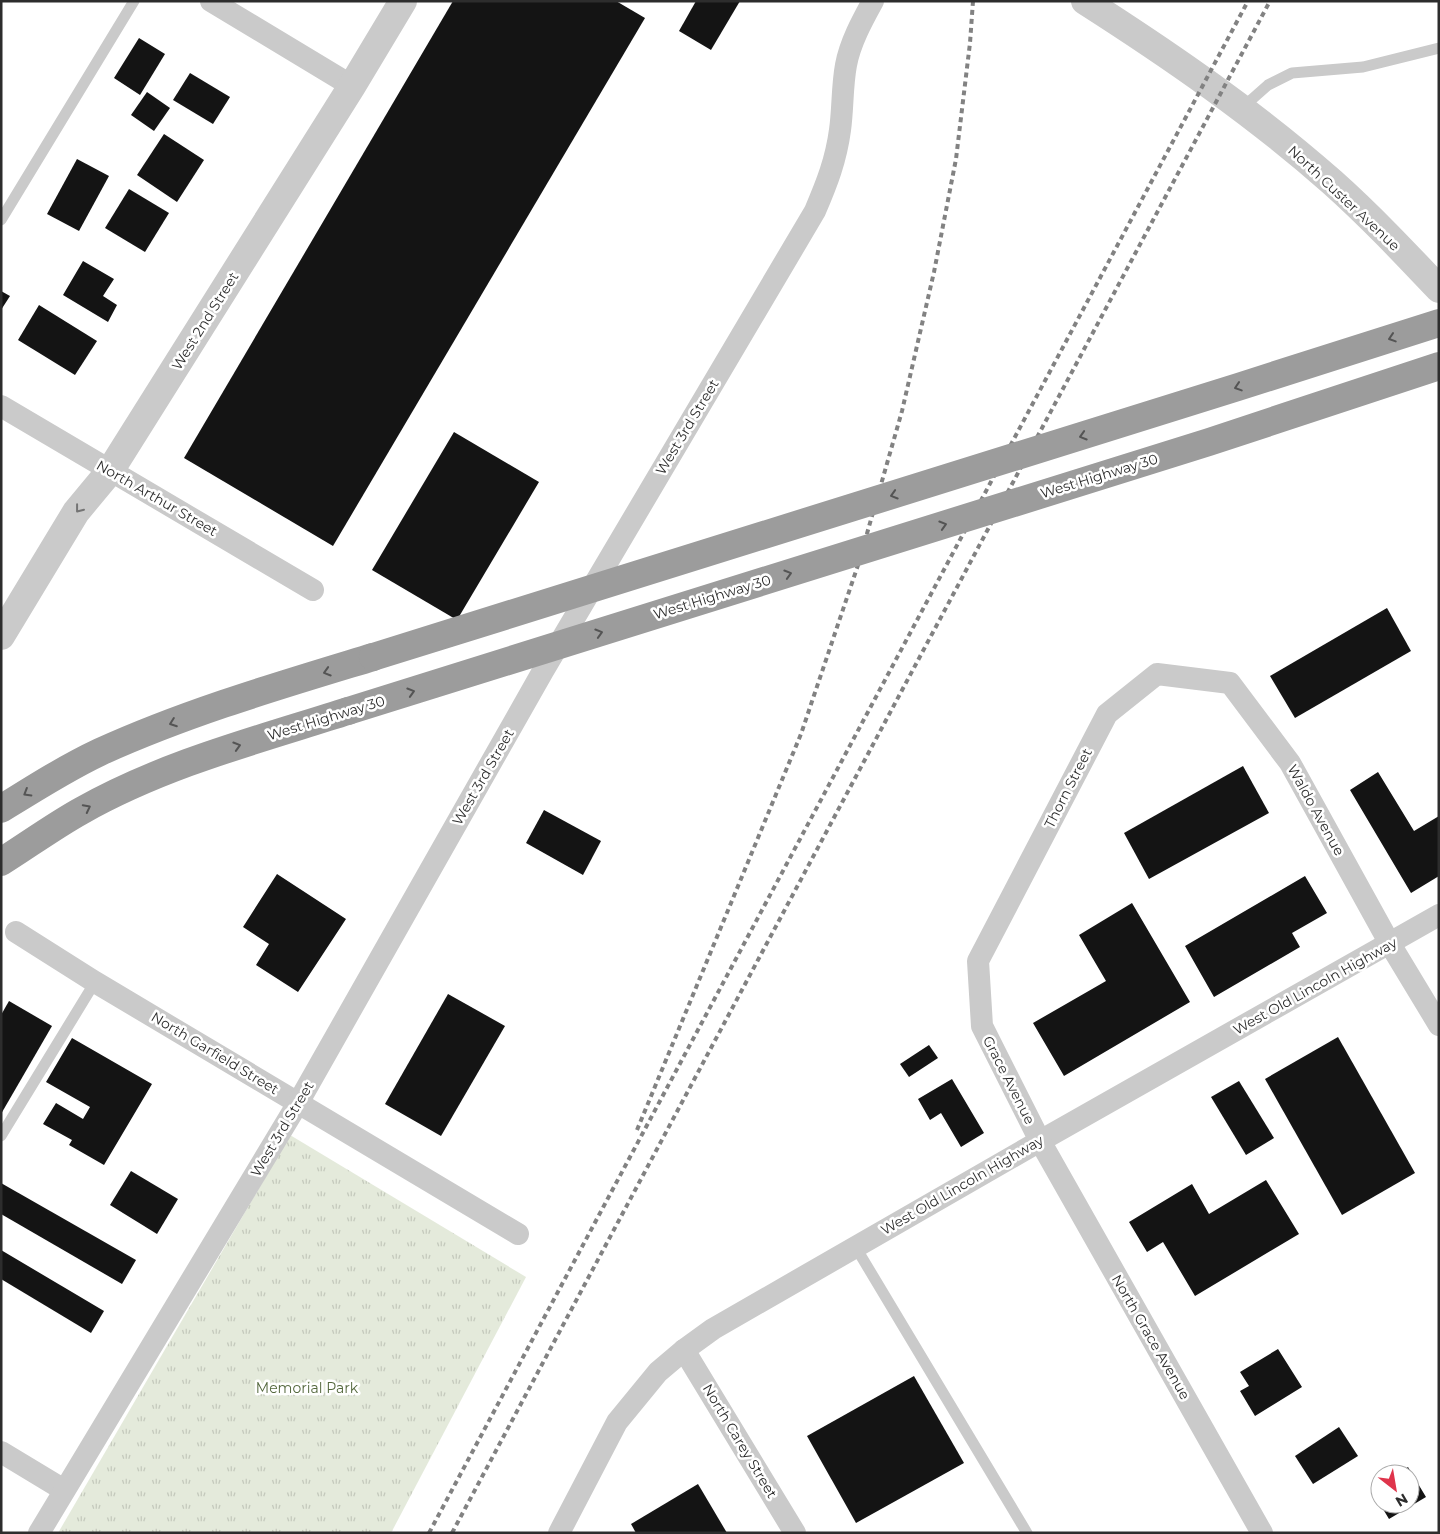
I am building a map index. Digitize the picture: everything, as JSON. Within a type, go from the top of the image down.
[{"type":"highway","points":[[1,809],[91,757],[147,732],[271,688],[374,658],[1439,323]]},
{"type":"highway","name":"West Highway 30","points":[[1,862],[81,811],[154,776],[217,752],[1219,439],[1439,366]]},
{"type":"street","points":[[212,1],[352,86]]},
{"type":"street","name":"West 2nd Street","points":[[1,636],[76,512],[110,471],[352,86],[403,1]]},
{"type":"street","name":"West 3rd Street","points":[[39,1533],[298,1103],[543,671],[815,211],[830,175],[840,131],[846,64],[862,21],[874,1]]},
{"type":"street","name":"North Custer Avenue","points":[[1085,1],[1232,100],[1332,182],[1439,289]]},
{"type":"street","name":"North Arthur Street","points":[[1,406],[313,590]]},
{"type":"street","name":"Thorn Street","points":[[980,987],[978,961],[1106,714],[1157,674],[1230,683]]},
{"type":"street","name":"Waldo Avenue","points":[[1230,683],[1290,764],[1390,944],[1439,1025]]},
{"type":"street","name":"West Old Lincoln Highway","points":[[559,1533],[617,1422],[658,1372],[713,1328],[1439,916]]},
{"type":"street","name":"North Garfield Street","points":[[16,932],[95,982],[518,1234]]},
{"type":"street","name":"Grace Avenue","points":[[980,987],[982,1026],[1040,1141]]},
{"type":"street","name":"North Grace Avenue","points":[[1040,1141],[1262,1533]]},
{"type":"street","name":"North Carey Street","points":[[684,1350],[795,1533]]},
{"type":"street","points":[[1,1452],[64,1490]]},
{"type":"lane","points":[[1,220],[134,1]]},
{"type":"lane","points":[[1232,100],[1292,73],[1363,67],[1439,48]]},
{"type":"lane","points":[[1,1136],[95,982]]},
{"type":"lane","points":[[855,1246],[1027,1533]]},
{"type":"green space","name":"Memorial Park","points":[[290,1135],[526,1277],[391,1533],[58,1533]]},
{"type":"building","points":[[453,1],[616,1],[645,18],[333,546],[184,458]]},
{"type":"building","points":[[696,1],[740,1],[711,50],[679,31]]},
{"type":"building","points":[[139,38],[165,54],[140,95],[114,78]]},
{"type":"building","points":[[190,73],[230,97],[213,124],[173,100]]},
{"type":"building","points":[[147,92],[170,108],[154,131],[131,115]]},
{"type":"building","points":[[164,134],[204,160],[177,202],[137,175]]},
{"type":"building","points":[[77,159],[109,176],[79,231],[47,214]]},
{"type":"building","points":[[129,189],[169,213],[145,252],[105,228]]},
{"type":"building","points":[[83,261],[114,279],[103,296],[117,305],[108,322],[63,295]]},
{"type":"building","points":[[1,291],[10,296],[1,310]]},
{"type":"building","points":[[39,305],[97,341],[75,375],[18,340]]},
{"type":"building","points":[[454,432],[539,482],[457,620],[372,570]]},
{"type":"building","points":[[1387,608],[1411,651],[1295,718],[1270,676]]},
{"type":"building","points":[[1243,766],[1269,813],[1149,879],[1124,833]]},
{"type":"building","points":[[1378,772],[1414,831],[1439,816],[1439,876],[1411,893],[1350,790]]},
{"type":"building","points":[[544,810],[601,841],[583,875],[526,843]]},
{"type":"building","points":[[277,874],[346,919],[298,992],[256,965],[269,944],[243,927]]},
{"type":"building","points":[[1305,876],[1327,913],[1292,933],[1300,947],[1214,997],[1185,946]]},
{"type":"building","points":[[1132,903],[1190,1002],[1064,1076],[1033,1023],[1106,981],[1079,935]]},
{"type":"building","points":[[448,994],[505,1026],[441,1136],[385,1104]]},
{"type":"building","points":[[9,1001],[52,1026],[1,1114],[1,1015]]},
{"type":"building","points":[[1338,1037],[1415,1173],[1342,1215],[1265,1079]]},
{"type":"building","points":[[72,1038],[152,1084],[104,1165],[69,1145],[72,1140],[43,1124],[56,1103],[83,1119],[90,1107],[46,1082]]},
{"type":"building","points":[[929,1045],[938,1058],[909,1077],[900,1064]]},
{"type":"building","points":[[952,1079],[984,1133],[961,1147],[941,1113],[930,1120],[918,1099]]},
{"type":"building","points":[[1239,1081],[1274,1138],[1246,1155],[1211,1097]]},
{"type":"building","points":[[131,1171],[178,1199],[157,1234],[110,1205]]},
{"type":"building","points":[[1266,1180],[1299,1234],[1195,1296],[1163,1242],[1147,1252],[1129,1222],[1192,1184],[1209,1214]]},
{"type":"building","points":[[1,1183],[136,1260],[122,1284],[1,1214]]},
{"type":"building","points":[[1,1250],[104,1311],[91,1333],[1,1279]]},
{"type":"building","points":[[1278,1349],[1302,1387],[1255,1416],[1240,1391],[1249,1386],[1240,1372]]},
{"type":"building","points":[[914,1376],[964,1463],[856,1523],[807,1436]]},
{"type":"building","points":[[1339,1427],[1358,1456],[1313,1484],[1295,1456]]},
{"type":"building","points":[[698,1484],[727,1533],[636,1533],[631,1524]]},
{"type":"building","points":[[1420,1487],[1426,1497],[1420,1501]]},
{"type":"building","points":[[1386,1514],[1397,1514],[1389,1519]]},
{"type":"railway","points":[[637,1130],[801,734],[858,565],[902,411],[934,272],[956,159],[970,43],[973,1]]},
{"type":"railway","points":[[429,1533],[1248,1]]},
{"type":"railway","points":[[452,1533],[1270,1]]}]
